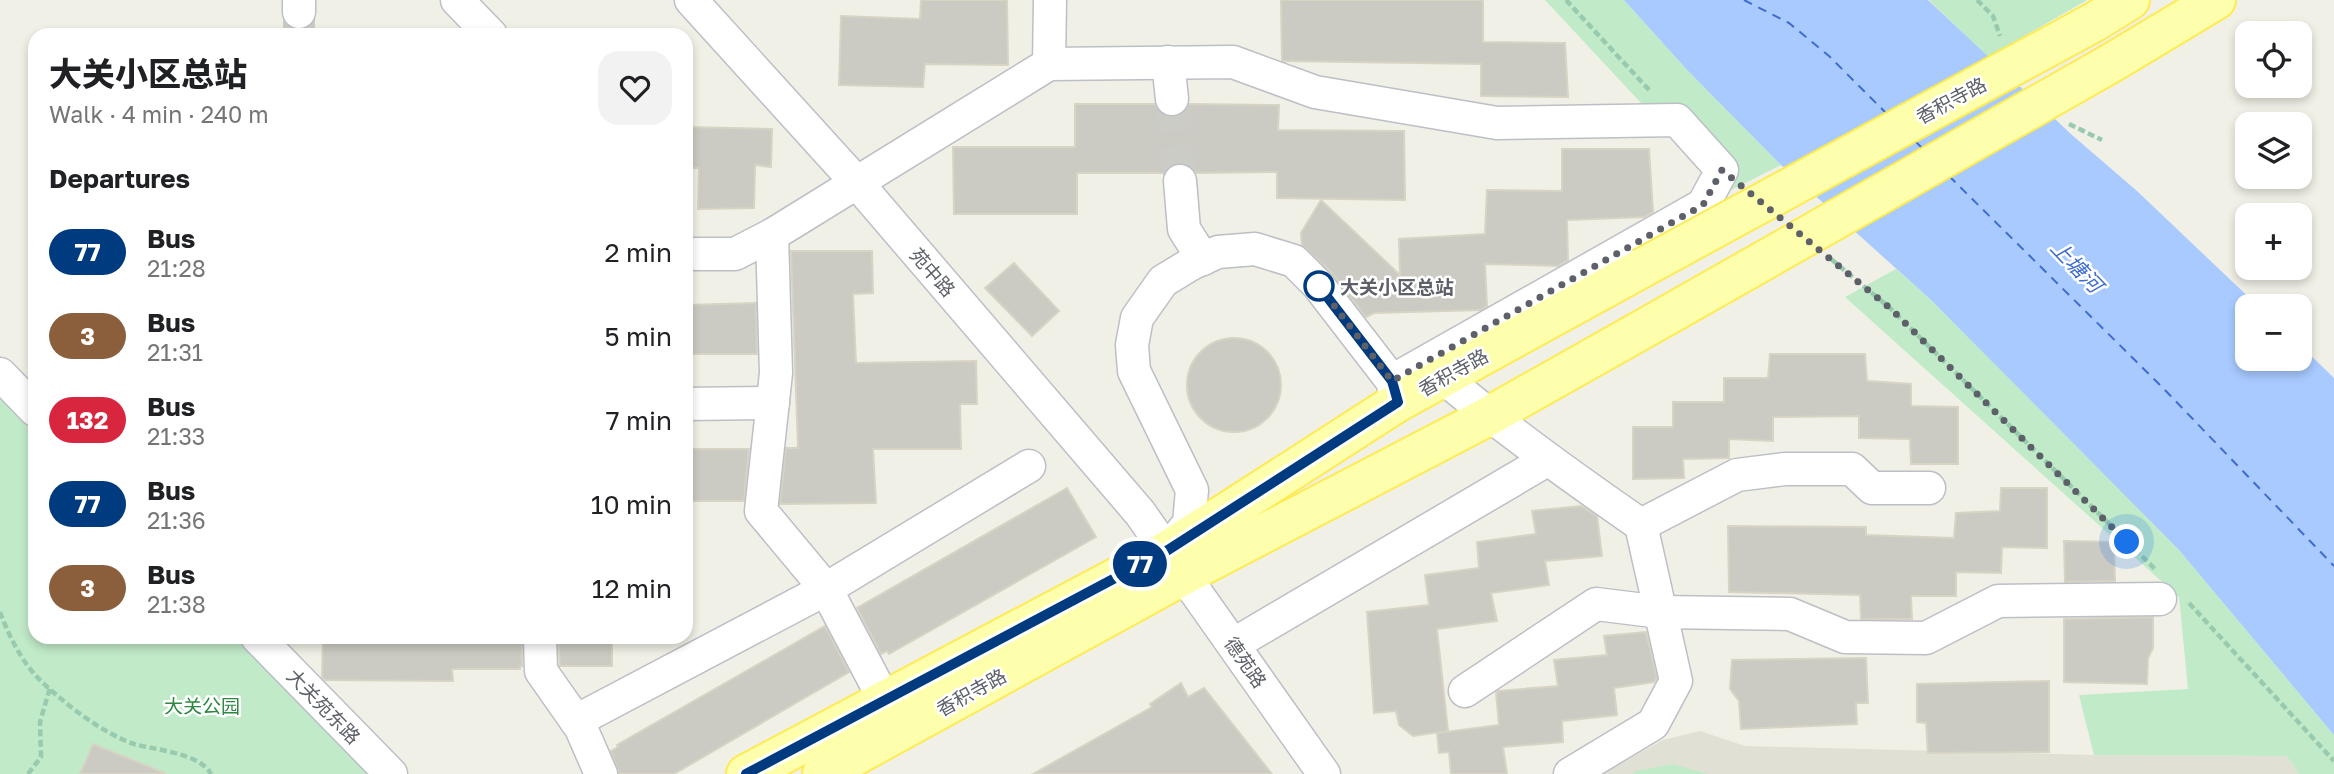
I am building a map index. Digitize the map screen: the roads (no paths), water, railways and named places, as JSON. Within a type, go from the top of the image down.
[{"type":"main road","name":"香积寺路","points":[[822,774],[1176,563],[1395,392],[1444,378],[2130,0]]},
{"type":"main road","name":"香积寺路","points":[[746,774],[884,699],[1489,416],[2113,62],[2216,0]]},
{"type":"street","points":[[457,0],[484,28]]},
{"type":"street","name":"苑中路","points":[[691,0],[858,184],[1140,513],[1176,563]]},
{"type":"street","points":[[1049,0],[1049,64]]},
{"type":"street","points":[[1168,62],[1172,99]]},
{"type":"street","points":[[698,254],[735,254],[772,235],[1049,64],[1233,62],[1315,92],[1497,123],[1677,120],[1722,170],[1703,205],[1395,392],[1318,285],[1294,261],[1255,249],[1218,252],[1163,281],[1138,318],[1132,345],[1135,372],[1192,490],[1189,523],[1176,563]]},
{"type":"street","points":[[1180,181],[1184,229],[1203,259]]},
{"type":"street","points":[[772,235],[776,373],[761,511],[826,589],[884,699]]},
{"type":"street","points":[[1,375],[28,377]]},
{"type":"street","points":[[1,375],[28,403]]},
{"type":"street","points":[[1444,378],[1547,460],[1641,525],[1676,681],[1653,724],[1570,774]]},
{"type":"street","points":[[693,404],[773,403]]},
{"type":"street","points":[[1234,644],[1547,460]]},
{"type":"street","points":[[576,721],[826,589],[1029,466]]},
{"type":"street","points":[[1641,525],[1737,475],[1785,469],[1852,469],[1872,488],[1928,488]]},
{"type":"street","name":"德苑路","points":[[1176,563],[1324,774]]},
{"type":"street","points":[[1465,691],[1596,604],[1661,612],[1790,614],[1845,637],[1926,638],[1998,601],[2168,590]]},
{"type":"street","name":"大关苑东路","points":[[264,644],[391,774]]},
{"type":"street","points":[[540,644],[541,671],[576,721],[601,774]]},
{"type":"water","name":"上塘河","points":[[1624,0],[1928,0],[2245,294],[2235,294],[2235,371],[2312,371],[2312,357],[2334,378],[2334,735],[2179,550],[1930,299],[1781,165],[1689,72]]},
{"type":"tunnel","points":[[299,12],[299,28]]},
{"type":"tunnel","points":[[1172,99],[1180,181]]},
{"type":"place","name":"大关小区总站","points":[[1319,286]]},
{"type":"park label","name":"大关公园","points":[[202,705]]}]
